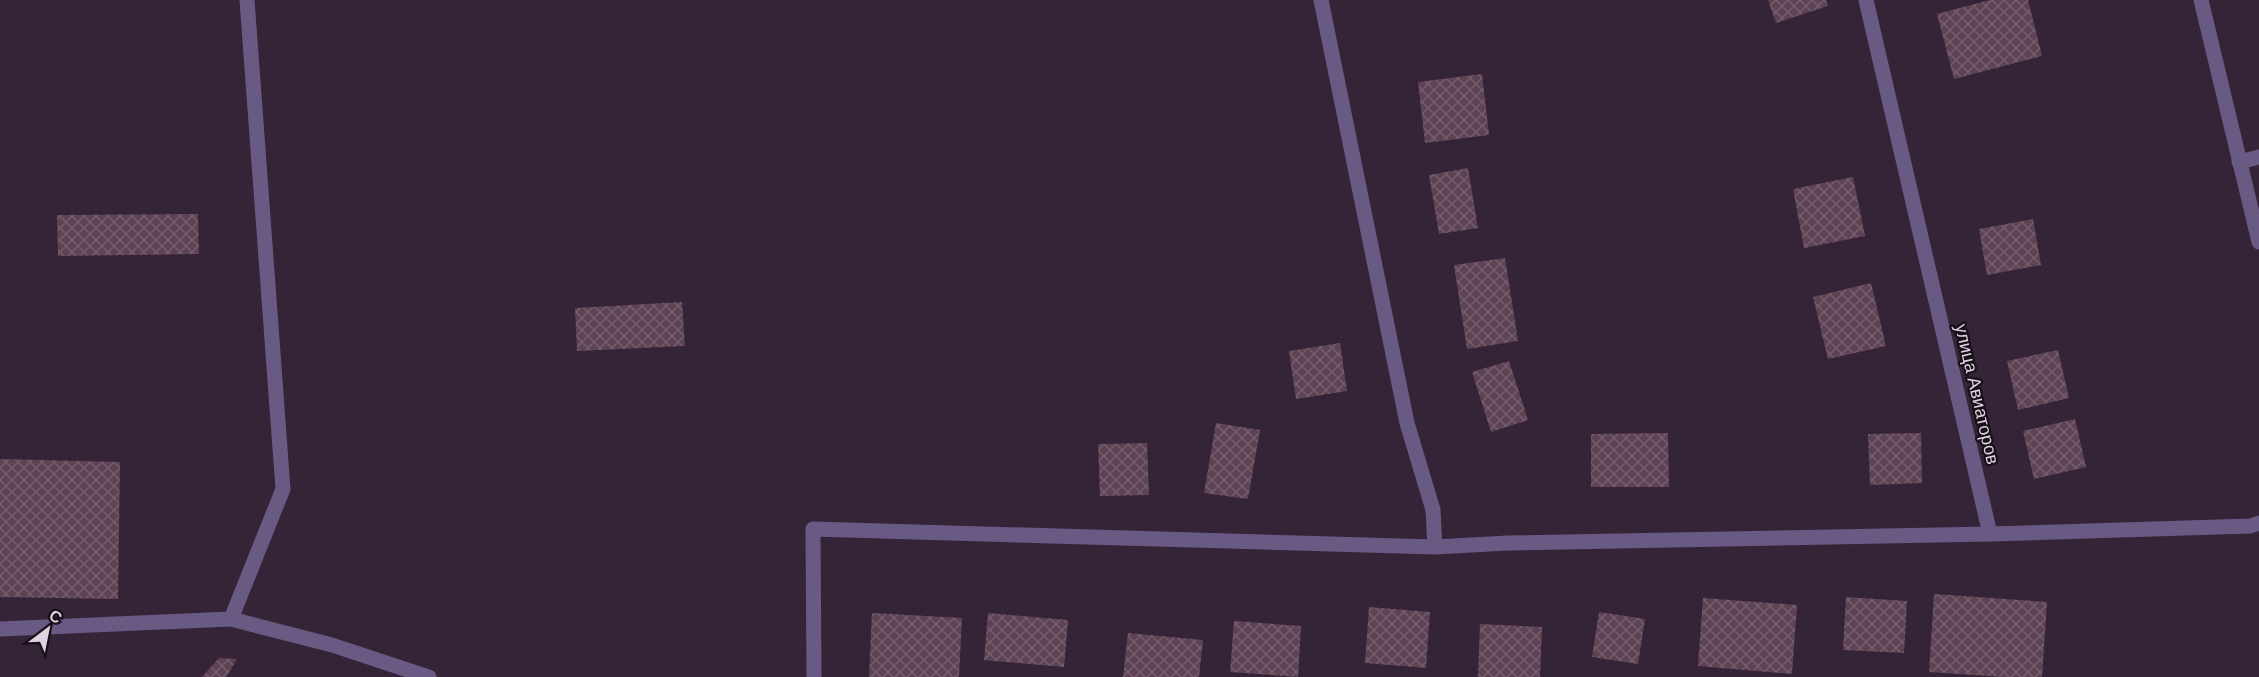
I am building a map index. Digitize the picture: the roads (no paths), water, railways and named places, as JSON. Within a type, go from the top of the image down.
[{"type":"street","points":[[231,619],[283,489],[246,0]]},
{"type":"street","points":[[1321,0],[1407,423],[1433,510],[1435,548]]},
{"type":"street","name":"улица Авиаторов","points":[[1866,0],[1989,534]]},
{"type":"street","points":[[2201,0],[2259,242]]},
{"type":"street","points":[[2239,162],[2259,157]]},
{"type":"street","points":[[814,677],[813,529],[1435,548],[1531,543],[1989,534],[2250,526],[2259,522]]},
{"type":"street","points":[[0,629],[231,619],[332,645],[429,677]]}]
